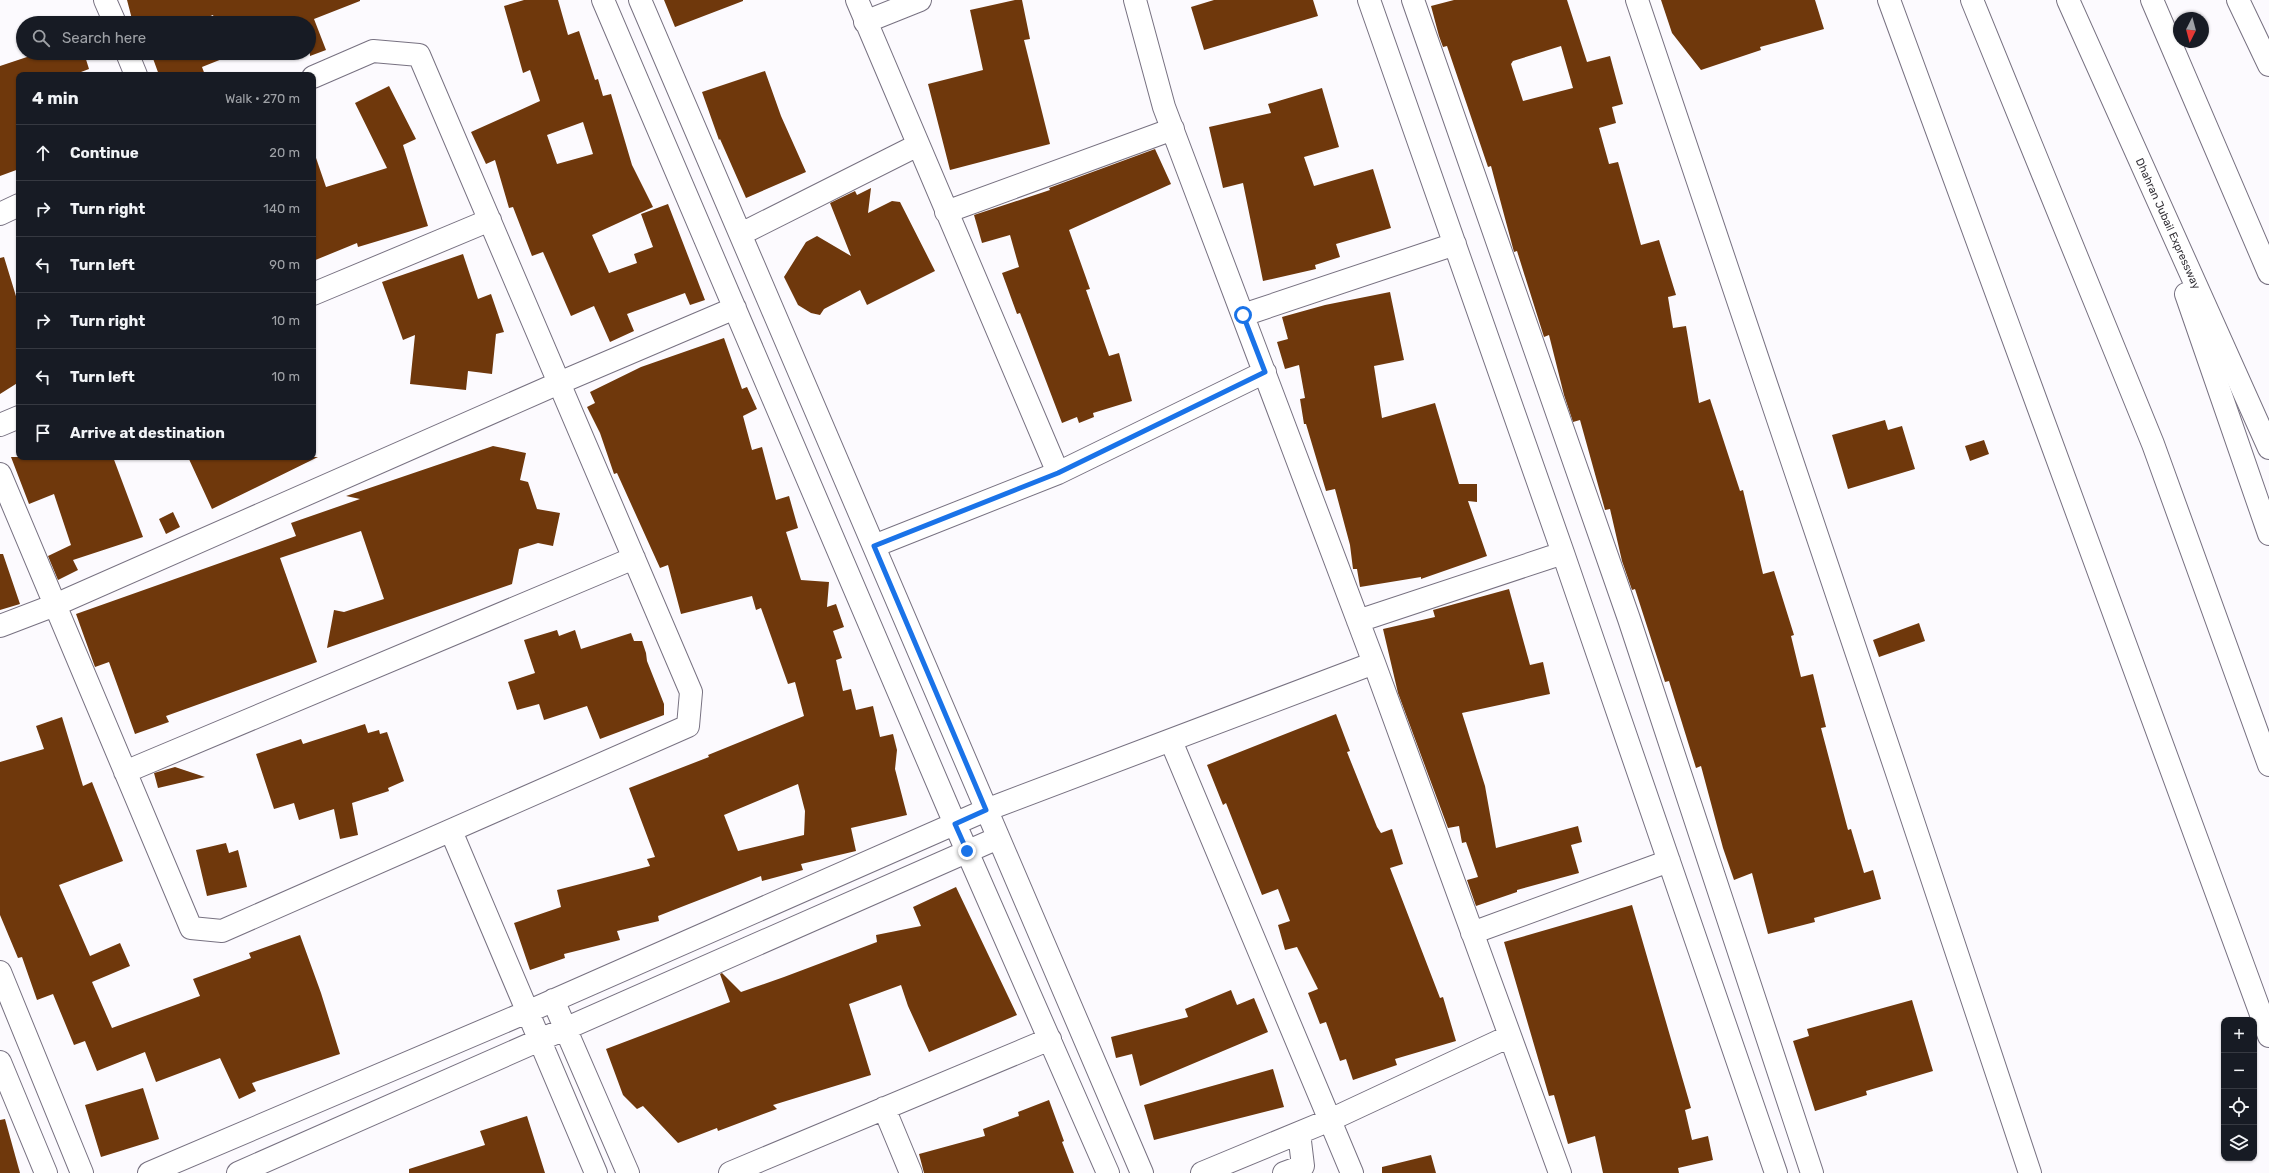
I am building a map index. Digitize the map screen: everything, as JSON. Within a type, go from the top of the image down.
[{"type":"main road","points":[[105,0],[112,16]]},
{"type":"main road","points":[[604,0],[955,824],[1108,1173]]},
{"type":"main road","points":[[640,0],[1142,1173]]},
{"type":"main road","points":[[857,0],[865,22],[1058,473]]},
{"type":"main road","points":[[865,22],[920,0]]},
{"type":"main road","points":[[1135,0],[1164,107],[1374,663],[1560,1173]]},
{"type":"main road","points":[[1369,0],[1563,553],[1776,1173]]},
{"type":"main road","points":[[1413,0],[1629,619],[1812,1173]]},
{"type":"main road","points":[[1636,0],[1889,747],[2030,1173]]},
{"type":"main road","points":[[1889,0],[2269,1036]]},
{"type":"main road","points":[[1972,0],[2153,444],[2269,765]]},
{"type":"main road","name":"Dhahran Jubail Expressway","points":[[2068,0],[2269,448]]},
{"type":"main road","points":[[2152,0],[2269,273]]},
{"type":"main road","points":[[2238,0],[2269,65]]},
{"type":"main road","points":[[0,474],[191,928],[222,931],[688,726],[691,692],[419,56],[373,51],[316,76]]},
{"type":"main road","points":[[130,60],[135,72]]},
{"type":"main road","points":[[946,212],[1173,129]]},
{"type":"main road","points":[[741,234],[918,145]]},
{"type":"main road","points":[[2138,155],[2269,534]]},
{"type":"main road","points":[[0,214],[16,206]]},
{"type":"main road","points":[[316,293],[490,220]]},
{"type":"main road","points":[[1243,315],[1455,244]]},
{"type":"main road","points":[[0,626],[55,605],[559,383],[735,308]]},
{"type":"main road","points":[[874,546],[1058,473],[1265,372]]},
{"type":"main road","points":[[0,425],[16,418]]},
{"type":"main road","points":[[1358,621],[1563,553]]},
{"type":"main road","points":[[125,772],[634,558]]},
{"type":"main road","points":[[149,1173],[527,1012],[986,810],[1374,663]]},
{"type":"main road","points":[[1171,741],[1352,1173]]},
{"type":"main road","points":[[451,831],[538,1041],[596,1173]]},
{"type":"main road","points":[[238,1173],[998,838]]},
{"type":"main road","points":[[1472,933],[1669,861]]},
{"type":"main road","points":[[0,972],[82,1173]]},
{"type":"main road","points":[[553,1000],[628,1173]]},
{"type":"main road","points":[[1202,1173],[1330,1120],[1510,1036]]},
{"type":"main road","points":[[730,1173],[1050,1039]]},
{"type":"main road","points":[[0,1062],[46,1173]]},
{"type":"main road","points":[[884,1108],[911,1173]]},
{"type":"main road","points":[[1284,1173],[1303,1166],[1299,1133]]},
{"type":"building","points":[[127,0],[360,0],[316,18],[316,16],[131,16]]},
{"type":"building","points":[[524,0],[558,0],[568,35],[579,31],[595,80],[598,79],[603,96],[611,94],[632,165],[653,207],[592,235],[609,273],[637,263],[634,254],[653,247],[641,214],[668,204],[705,300],[690,305],[685,293],[627,314],[634,331],[610,342],[594,306],[571,316],[543,252],[532,256],[513,207],[509,208],[495,160],[486,164],[471,132],[540,101],[530,70],[523,73],[504,6]],"holes":[[[583,122],[593,154],[557,164],[547,135]]]},
{"type":"building","points":[[664,0],[743,0],[743,1],[675,27]]},
{"type":"building","points":[[1015,0],[1022,0],[1030,39],[1024,40],[1050,144],[950,170],[928,84],[983,70],[970,10]]},
{"type":"building","points":[[1214,0],[1313,0],[1318,16],[1204,50],[1191,7]]},
{"type":"building","points":[[1454,0],[1567,0],[1587,62],[1610,56],[1623,104],[1612,107],[1616,123],[1599,128],[1609,164],[1618,162],[1641,245],[1659,240],[1676,295],[1668,297],[1673,328],[1686,326],[1699,403],[1710,399],[1740,491],[1743,490],[1763,574],[1774,571],[1794,635],[1791,636],[1801,677],[1813,674],[1826,727],[1821,728],[1848,830],[1851,829],[1864,873],[1873,870],[1881,899],[1814,918],[1815,922],[1768,934],[1752,873],[1734,880],[1723,848],[1701,766],[1696,768],[1669,681],[1665,682],[1635,589],[1632,590],[1622,561],[1610,509],[1605,510],[1580,420],[1573,422],[1564,395],[1549,335],[1544,337],[1517,251],[1514,252],[1491,166],[1488,167],[1447,46],[1443,47],[1431,6]],"holes":[[[1561,46],[1573,88],[1523,101],[1511,64],[1513,61]]]},
{"type":"building","points":[[1661,0],[1815,0],[1824,29],[1760,47],[1761,50],[1701,70],[1672,33]]},
{"type":"building","points":[[316,24],[326,50],[316,54]]},
{"type":"building","points":[[18,60],[86,60],[89,69],[81,72],[16,72],[16,170],[0,176],[0,66]]},
{"type":"building","points":[[154,60],[220,60],[202,67],[204,72],[158,72]]},
{"type":"building","points":[[765,71],[781,116],[806,172],[746,198],[720,139],[719,140],[702,92]]},
{"type":"building","points":[[389,86],[416,139],[403,145],[428,226],[358,247],[357,243],[316,260],[316,158],[326,187],[387,168],[355,103]]},
{"type":"building","points":[[1322,88],[1339,147],[1304,157],[1314,186],[1373,169],[1391,228],[1336,244],[1340,257],[1315,265],[1316,269],[1263,281],[1243,183],[1223,188],[1209,127],[1271,113],[1268,104]]},
{"type":"building","points":[[1155,149],[1171,184],[1069,230],[1090,289],[1086,290],[1109,356],[1119,353],[1132,401],[1093,413],[1094,417],[1079,423],[1077,417],[1062,423],[1020,313],[1017,314],[1002,273],[1019,267],[1010,235],[982,243],[974,215],[1050,190],[1049,188]]},
{"type":"building","points":[[871,188],[868,213],[892,201],[900,202],[935,271],[867,305],[860,290],[824,309],[820,315],[811,313],[798,305],[784,277],[806,242],[817,236],[851,256],[830,203],[855,191],[857,195]]},
{"type":"building","points":[[463,254],[478,299],[491,294],[504,332],[496,334],[492,374],[468,371],[466,390],[410,384],[415,335],[403,340],[382,282]]},
{"type":"building","points":[[4,257],[16,296],[16,384],[0,394],[0,258]]},
{"type":"building","points":[[1390,292],[1404,360],[1374,366],[1382,418],[1435,403],[1459,484],[1477,484],[1477,502],[1468,501],[1487,556],[1421,579],[1421,577],[1360,587],[1357,569],[1353,569],[1350,545],[1335,489],[1326,491],[1306,424],[1304,424],[1300,399],[1305,398],[1299,365],[1285,369],[1277,342],[1288,339],[1282,317],[1325,305]]},
{"type":"building","points":[[724,338],[742,389],[747,387],[757,409],[743,416],[752,450],[762,447],[776,500],[789,496],[798,528],[786,532],[801,580],[829,582],[827,607],[836,604],[844,627],[833,631],[842,658],[836,660],[843,691],[851,689],[856,710],[873,706],[880,737],[893,734],[897,750],[895,769],[907,815],[851,828],[856,851],[801,864],[803,870],[762,881],[761,876],[658,916],[659,921],[617,931],[620,940],[564,954],[565,958],[530,970],[514,923],[561,907],[557,890],[650,866],[647,859],[655,857],[629,788],[709,757],[708,755],[804,716],[795,682],[788,684],[761,608],[756,610],[752,596],[681,614],[668,565],[660,568],[617,473],[614,474],[600,433],[587,407],[595,403],[590,392],[641,367]],"holes":[[[798,784],[805,811],[804,835],[738,851],[724,815]]]},
{"type":"building","points":[[1885,420],[1888,430],[1902,426],[1915,469],[1848,489],[1832,435]]},
{"type":"building","points":[[1984,440],[1989,454],[1970,461],[1965,446]]},
{"type":"building","points":[[493,446],[526,453],[520,480],[528,482],[537,509],[560,513],[553,546],[538,543],[519,549],[512,584],[327,648],[334,610],[344,612],[384,599],[361,531],[280,558],[317,662],[166,716],[169,722],[135,734],[109,662],[95,667],[76,614],[296,536],[291,523],[360,499],[346,496]]},
{"type":"building","points":[[11,457],[16,457],[16,460],[114,460],[143,537],[73,560],[78,570],[58,580],[48,556],[71,545],[54,494],[29,504]]},
{"type":"building","points":[[189,460],[312,460],[212,509]]},
{"type":"building","points":[[173,512],[180,527],[166,534],[159,519]]},
{"type":"building","points":[[0,554],[3,554],[20,604],[0,610]]},
{"type":"building","points":[[1509,589],[1530,665],[1543,662],[1550,694],[1462,713],[1485,786],[1496,848],[1578,826],[1582,842],[1571,845],[1579,873],[1517,890],[1517,892],[1476,906],[1467,880],[1478,877],[1466,842],[1462,843],[1459,826],[1448,828],[1398,693],[1383,629],[1435,617],[1433,610]]},
{"type":"building","points":[[1919,623],[1925,641],[1879,657],[1873,640]]},
{"type":"building","points":[[557,630],[559,636],[575,630],[581,649],[631,633],[634,641],[642,641],[647,661],[664,704],[664,715],[600,739],[587,706],[544,720],[539,704],[517,710],[508,682],[535,673],[524,640]]},
{"type":"building","points":[[1336,714],[1350,751],[1347,752],[1377,827],[1381,833],[1392,829],[1403,864],[1390,868],[1440,998],[1443,997],[1456,1041],[1395,1059],[1397,1065],[1353,1080],[1346,1059],[1340,1061],[1326,1022],[1320,1024],[1308,993],[1318,989],[1297,947],[1285,950],[1278,925],[1290,921],[1278,889],[1262,895],[1226,803],[1223,805],[1207,765]]},
{"type":"building","points":[[62,717],[83,786],[92,782],[123,861],[59,885],[90,956],[120,943],[130,966],[92,982],[112,1028],[200,996],[193,979],[251,958],[249,953],[300,935],[321,993],[340,1054],[252,1083],[256,1091],[239,1099],[220,1058],[156,1082],[145,1052],[97,1071],[85,1041],[74,1045],[53,994],[37,1000],[22,957],[18,958],[0,915],[0,762],[44,749],[36,726]]},
{"type":"building","points":[[365,724],[368,733],[379,730],[380,734],[387,732],[404,781],[388,788],[389,791],[352,803],[358,835],[340,839],[334,809],[299,820],[294,803],[274,809],[256,754],[301,739],[303,744]]},
{"type":"building","points":[[175,767],[205,777],[158,788],[154,773]]},
{"type":"building","points":[[226,843],[229,853],[238,850],[247,887],[207,896],[196,850]]},
{"type":"building","points":[[956,887],[1017,1015],[929,1052],[908,1006],[901,985],[849,1004],[871,1075],[773,1105],[777,1109],[718,1131],[717,1128],[678,1143],[643,1106],[637,1109],[623,1095],[606,1049],[730,1002],[720,974],[722,973],[741,992],[784,977],[877,942],[876,935],[921,926],[913,907]]},
{"type":"building","points":[[1632,905],[1691,1108],[1685,1110],[1692,1140],[1708,1136],[1713,1160],[1678,1168],[1679,1173],[1603,1173],[1595,1136],[1568,1144],[1554,1095],[1549,1096],[1504,942]]},
{"type":"building","points":[[1231,990],[1237,1005],[1254,998],[1268,1032],[1140,1086],[1132,1054],[1116,1058],[1111,1037],[1188,1017],[1185,1009]]},
{"type":"building","points":[[1912,1000],[1933,1071],[1866,1091],[1867,1095],[1815,1111],[1793,1041],[1809,1036],[1807,1029]]},
{"type":"building","points":[[1273,1069],[1284,1107],[1154,1140],[1144,1105]]},
{"type":"building","points":[[143,1088],[159,1139],[101,1157],[85,1105]]},
{"type":"building","points":[[1049,1100],[1064,1141],[1062,1142],[1074,1173],[924,1173],[919,1154],[985,1136],[983,1129],[1019,1116],[1018,1112]]},
{"type":"building","points":[[527,1116],[545,1173],[409,1173],[409,1169],[485,1145],[480,1131]]},
{"type":"building","points":[[5,1119],[20,1173],[0,1173],[0,1120]]},
{"type":"building","points":[[1431,1155],[1436,1173],[1382,1173],[1382,1167]]},
{"type":"route","points":[[967,851],[955,824],[986,810],[874,546],[1058,473],[1265,372],[1243,315]]}]
